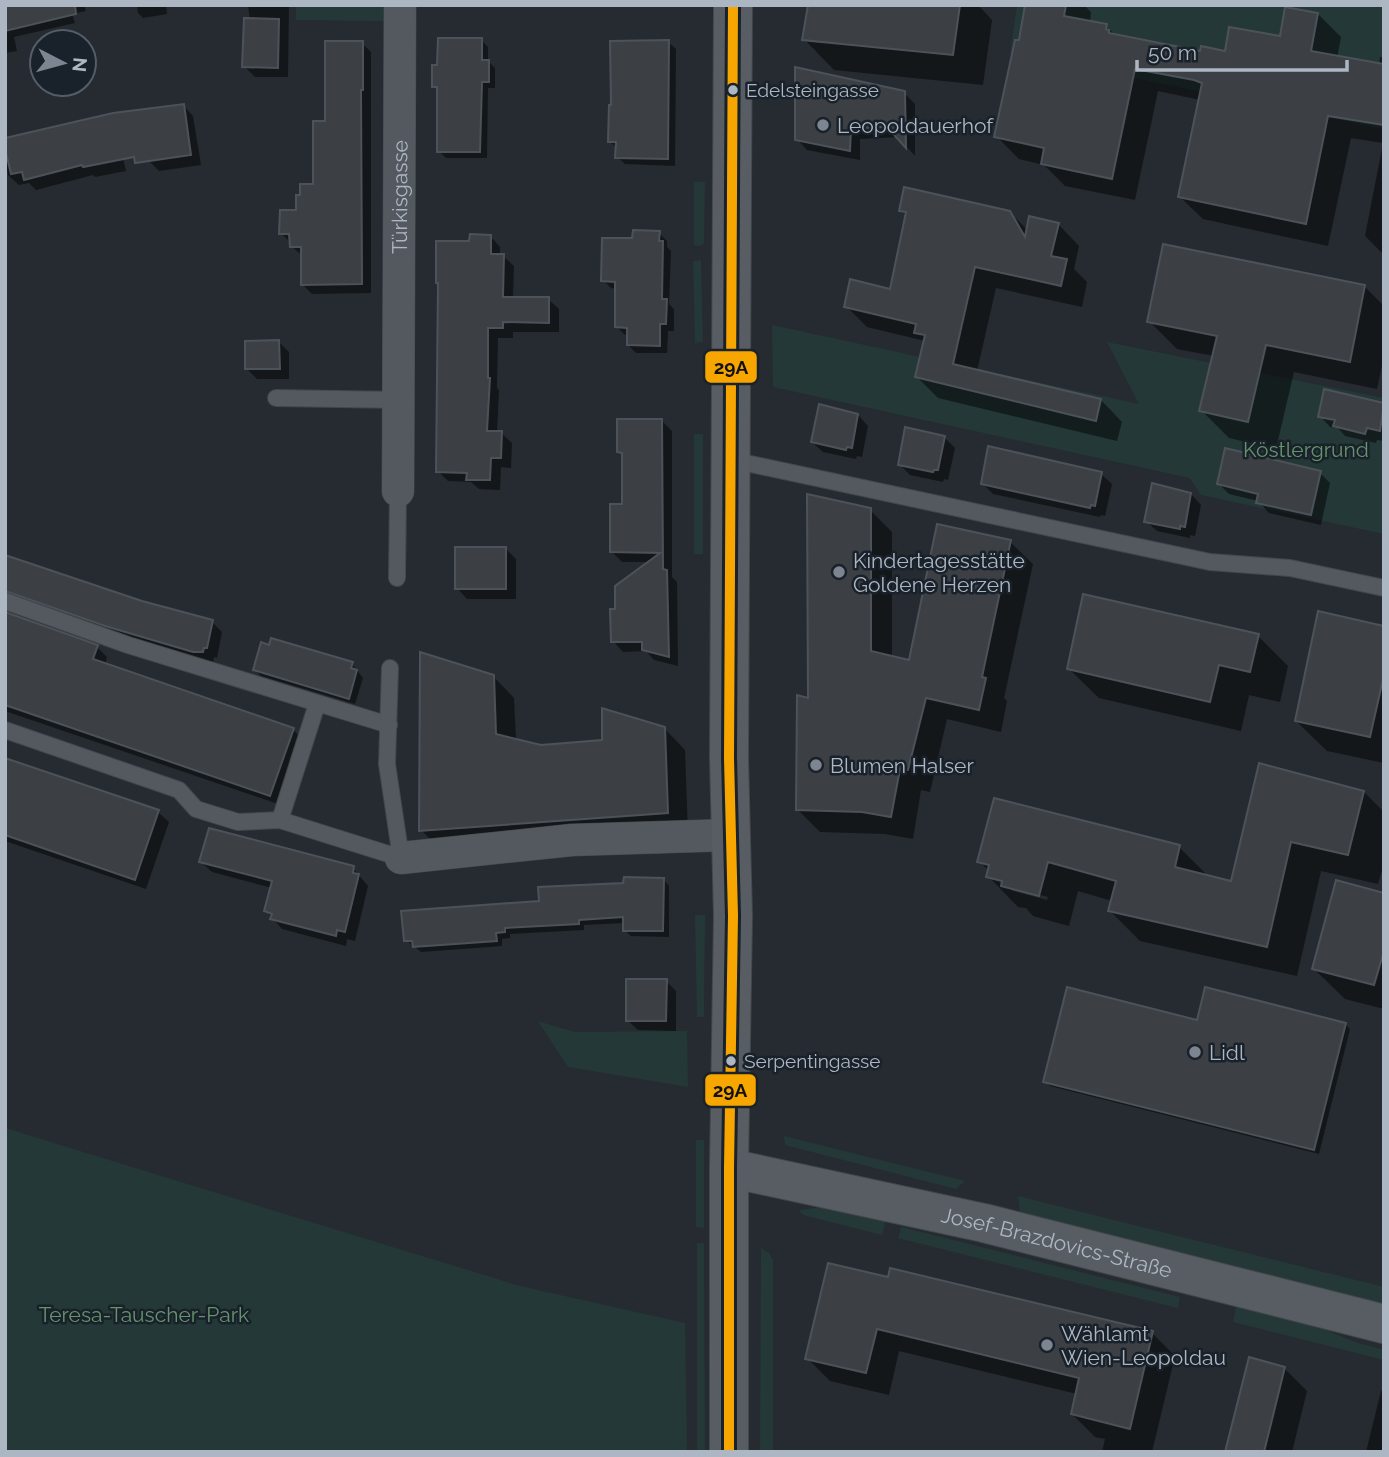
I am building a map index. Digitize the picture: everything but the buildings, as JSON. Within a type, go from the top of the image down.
[{"type":"main road","points":[[729,1452],[729,1168],[733,929],[729,758],[733,5]]},
{"type":"main road","name":"Josef-Brazdovics-Straße","points":[[729,1168],[984,1223],[1384,1324]]},
{"type":"street","name":"Türkisgasse","points":[[398,491],[400,5]]},
{"type":"street","points":[[401,858],[572,840],[731,835]]},
{"type":"lane","points":[[276,398],[400,395]]},
{"type":"lane","points":[[732,460],[1210,562],[1290,568],[1384,588]]},
{"type":"lane","points":[[397,578],[398,491]]},
{"type":"lane","points":[[5,601],[128,645],[389,725]]},
{"type":"lane","points":[[5,730],[179,790],[196,809],[217,816],[238,822],[280,820],[401,858],[387,764],[390,668]]},
{"type":"lane","points":[[280,820],[317,704]]},
{"type":"green space","points":[[296,5],[385,5],[384,21],[296,20]]},
{"type":"green space","points":[[1017,5],[1384,5],[1384,129],[1010,53]]},
{"type":"green space","points":[[694,182],[705,182],[704,243],[700,246],[694,245]]},
{"type":"green space","points":[[701,260],[703,342],[695,343],[693,261]]},
{"type":"green space","name":"Köstlergrund","points":[[772,325],[1139,404],[1107,342],[1384,398],[1384,534],[1201,495],[1190,478],[773,387]]},
{"type":"green space","points":[[694,434],[703,434],[703,554],[694,554]]},
{"type":"green space","points":[[695,915],[705,915],[704,1017],[697,1017]]},
{"type":"green space","points":[[538,1021],[575,1032],[687,1031],[688,1087],[568,1067]]},
{"type":"green space","name":"Teresa-Tauscher-Park","points":[[5,1128],[520,1286],[685,1323],[687,1452],[5,1452]]},
{"type":"green space","points":[[784,1136],[965,1181],[956,1189],[785,1145]]},
{"type":"green space","points":[[696,1140],[704,1140],[704,1228],[696,1227]]},
{"type":"green space","points":[[1018,1196],[1384,1287],[1384,1305],[1020,1215]]},
{"type":"green space","points":[[823,1207],[886,1219],[882,1235],[803,1215],[799,1210]]},
{"type":"green space","points":[[901,1227],[1180,1297],[1178,1308],[898,1238]]},
{"type":"green space","points":[[697,1243],[704,1243],[705,1452],[697,1452]]},
{"type":"green space","points":[[761,1248],[769,1253],[773,1260],[773,1452],[760,1452]]},
{"type":"green space","points":[[1237,1303],[1294,1317],[1355,1342],[1384,1350],[1384,1360],[1233,1322]]},
{"type":"transit line","name":"29A","points":[[729,1452],[729,1168],[733,916],[729,758],[733,5]]},
{"type":"place","name":"Edelsteingasse","points":[[733,90]]},
{"type":"place","name":"Leopoldauerhof","points":[[823,125]]},
{"type":"place","name":"Kindertagesstätte Goldene Herzen","points":[[839,572]]},
{"type":"place","name":"Blumen Halser","points":[[816,765]]},
{"type":"place","name":"Lidl","points":[[1195,1052]]},
{"type":"place","name":"Serpentingasse","points":[[731,1061]]},
{"type":"place","name":"Wählamt Wien-Leopoldau","points":[[1047,1345]]}]
